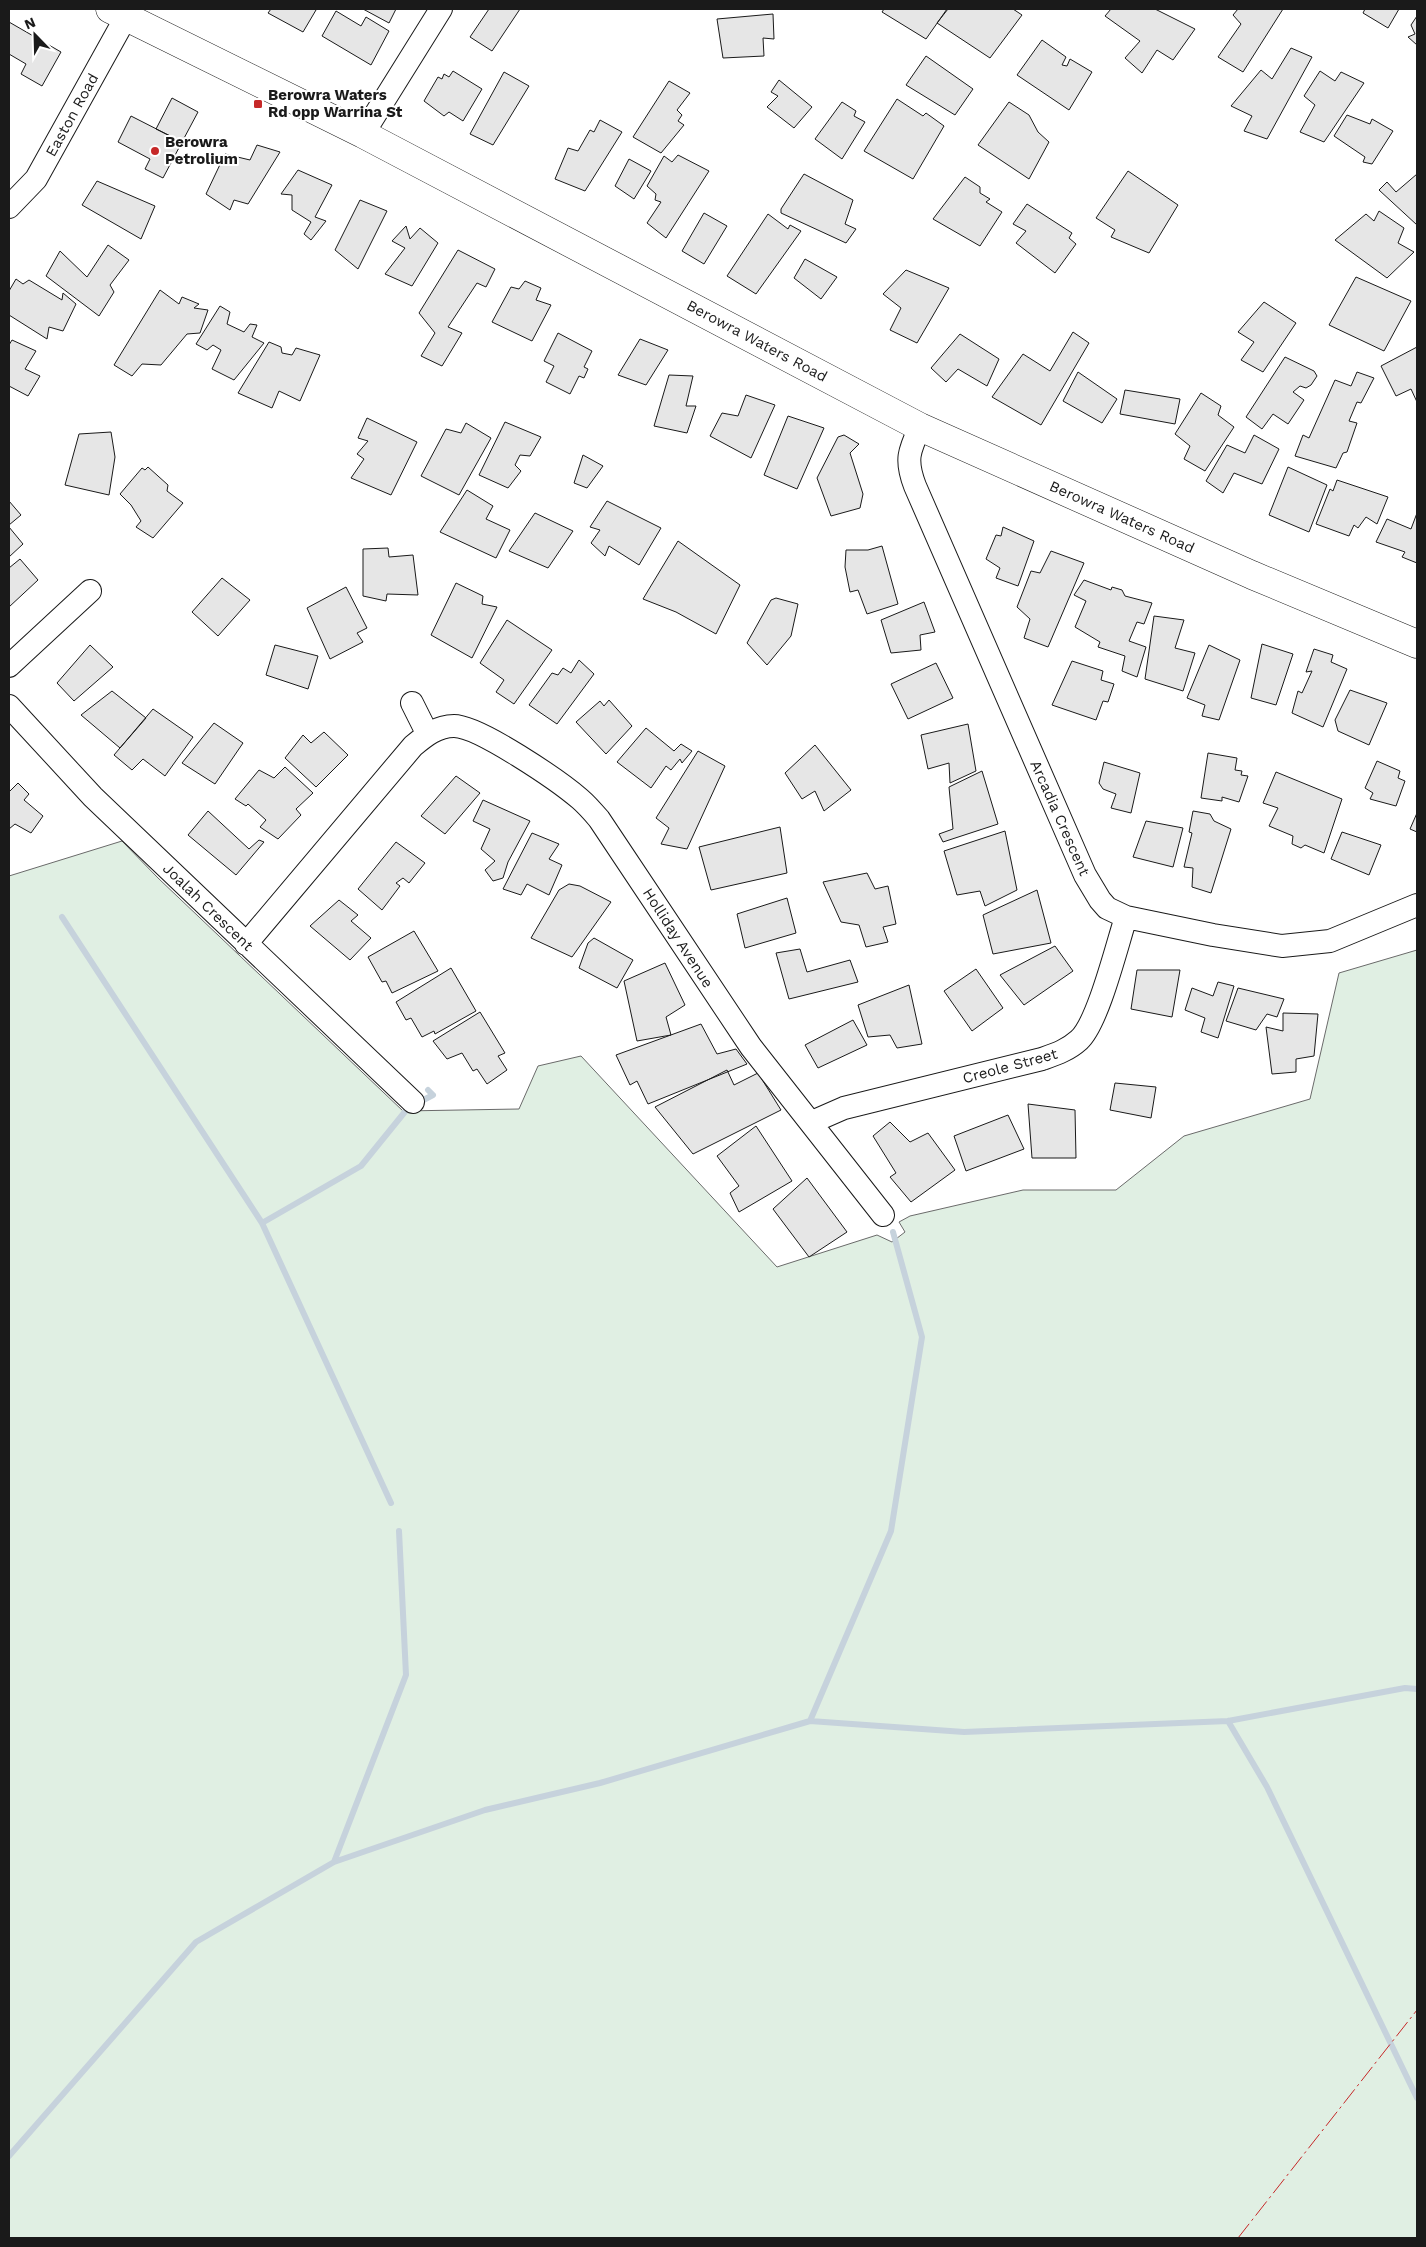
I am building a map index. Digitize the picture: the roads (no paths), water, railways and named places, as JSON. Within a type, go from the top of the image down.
[{"type":"main road","name":"Berowra Waters Road","points":[[118,13],[363,134],[920,427],[1252,575],[1417,644]]},
{"type":"street","points":[[363,134],[441,9]]},
{"type":"street","name":"Easton Road","points":[[9,208],[36,179],[118,13]]},
{"type":"street","name":"Arcadia Crescent","points":[[920,427],[912,445],[908,462],[915,486],[1093,892],[1107,908],[1126,917],[1213,936],[1282,946],[1330,941],[1417,905]]},
{"type":"street","points":[[9,666],[90,591]]},
{"type":"street","points":[[412,704],[427,733]]},
{"type":"street","name":"Joalah Crescent","points":[[9,706],[93,797],[413,1102]]},
{"type":"street","name":"Holliday Avenue","points":[[246,944],[413,746],[427,733],[453,726],[468,728],[484,734],[581,800],[604,826],[751,1047],[812,1122],[883,1215]]},
{"type":"street","name":"Creole Street","points":[[812,1122],[844,1108],[1042,1059],[1065,1051],[1081,1038],[1092,1023],[1126,917]]},
{"type":"waterway","points":[[62,917],[262,1223],[391,1503]]},
{"type":"waterway","points":[[262,1223],[361,1166],[408,1108],[433,1095],[428,1090]]},
{"type":"waterway","points":[[810,1721],[891,1531],[922,1337],[893,1232]]},
{"type":"waterway","points":[[334,1862],[406,1675],[399,1531]]},
{"type":"waterway","points":[[9,2156],[196,1942],[334,1862],[485,1810],[600,1783],[810,1721],[964,1732],[1228,1721],[1405,1688],[1417,1689]]},
{"type":"waterway","points":[[1228,1721],[1267,1787],[1417,2098]]},
{"type":"place","name":"Berowra Waters Rd opp Warrina St","points":[[258,104]]},
{"type":"place","name":"Berowra Petrolium","points":[[155,151]]}]
